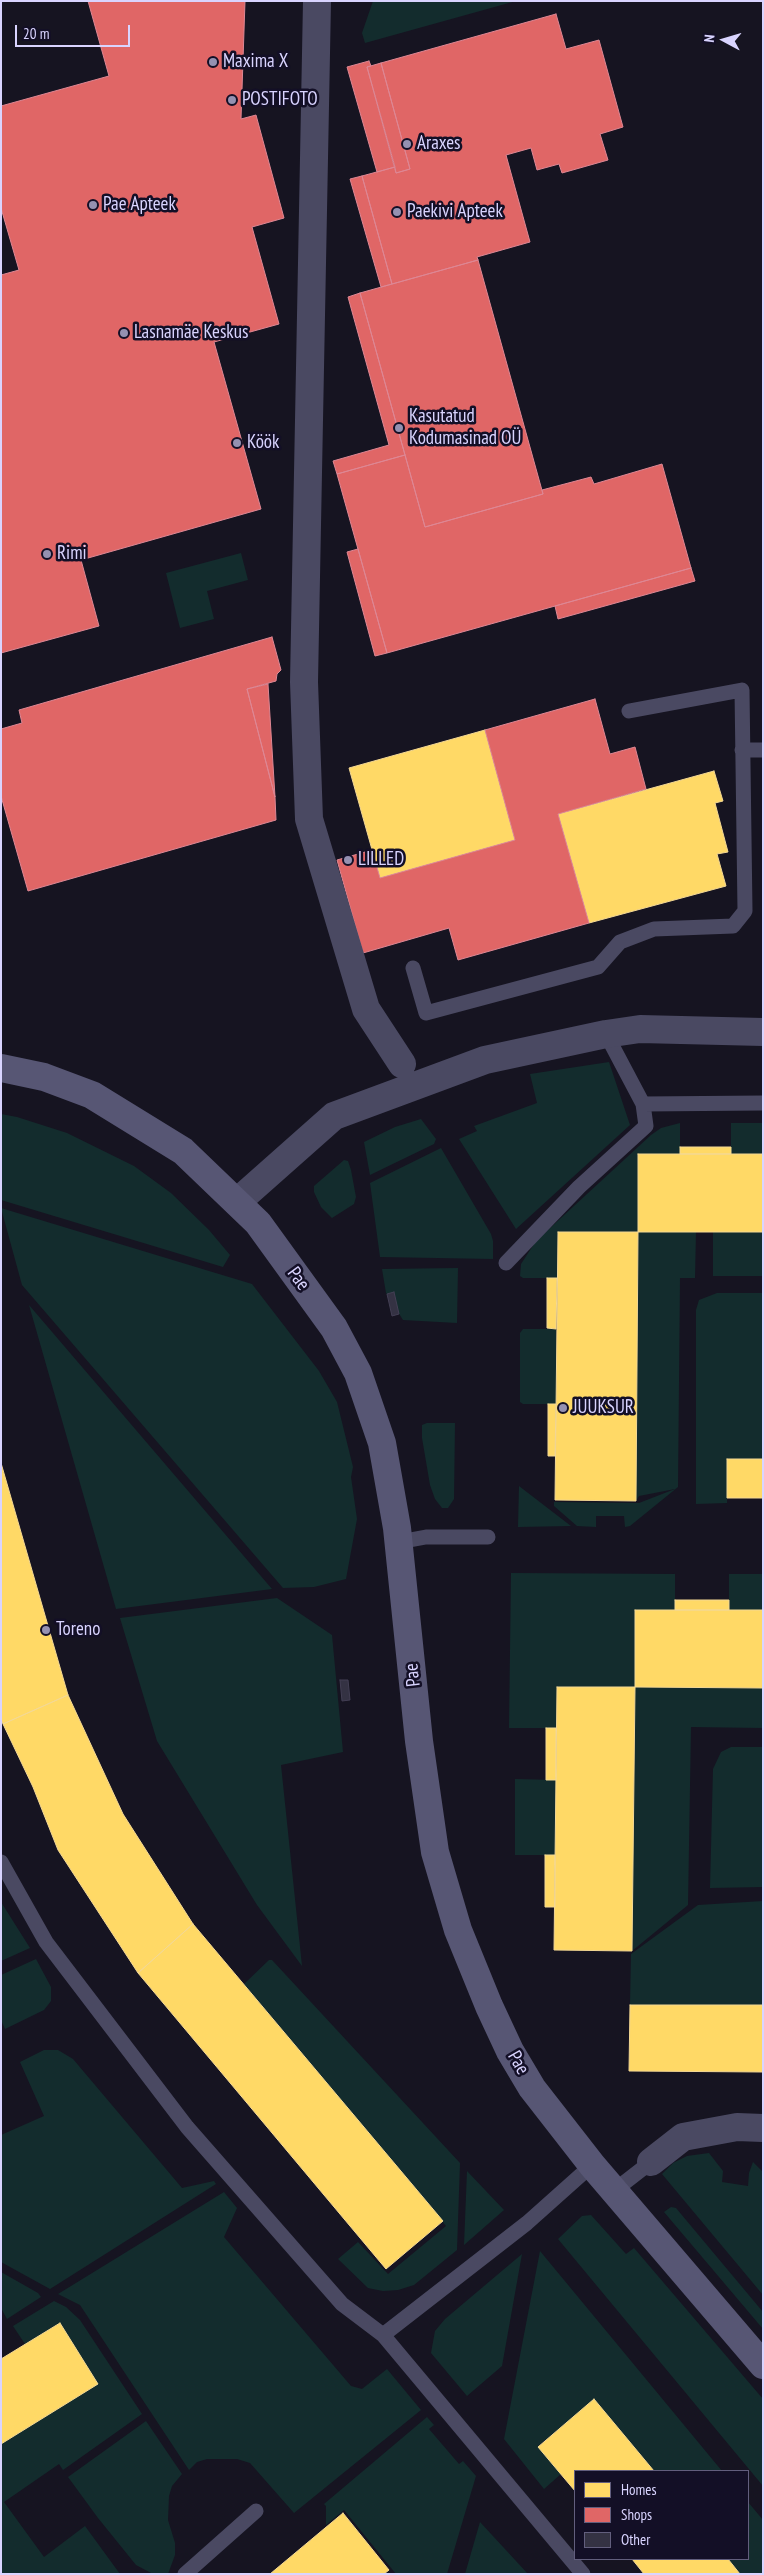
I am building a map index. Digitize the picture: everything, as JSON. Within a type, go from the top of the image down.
[{"type":"street","points":[[316,1],[304,682],[310,819],[366,1009],[402,1064]]},
{"type":"street","points":[[237,1202],[334,1116],[485,1060],[606,1034],[640,1030],[763,1032]]},
{"type":"street","name":"Pae","points":[[1,1068],[44,1077],[92,1095],[183,1151],[258,1223],[334,1328],[358,1373],[382,1443],[399,1542],[419,1741],[435,1852],[458,1930],[510,2051],[532,2088],[592,2165],[763,2365]]},
{"type":"street","points":[[651,2162],[683,2137],[737,2127],[763,2128]]},
{"type":"lane","points":[[413,968],[426,1013],[598,967],[620,942],[654,929],[733,926],[745,911],[742,690],[629,711]]},
{"type":"lane","points":[[742,750],[763,750]]},
{"type":"lane","points":[[506,1263],[579,1187],[646,1126],[643,1104],[606,1034]]},
{"type":"lane","points":[[643,1104],[763,1103]]},
{"type":"lane","points":[[399,1542],[426,1537],[488,1537]]},
{"type":"lane","points":[[1,1862],[46,1942],[188,2127],[342,2304],[383,2335],[583,2574]]},
{"type":"lane","points":[[615,2190],[651,2162]]},
{"type":"lane","points":[[383,2335],[527,2223],[592,2165]]},
{"type":"lane","points":[[185,2574],[256,2511]]},
{"type":"green space","points":[[373,1],[516,1],[365,43],[362,33]]},
{"type":"green space","points":[[241,553],[248,580],[207,591],[214,619],[180,628],[166,573]]},
{"type":"green space","points":[[609,1062],[630,1125],[516,1229],[459,1139],[477,1131],[474,1126],[537,1103],[530,1074]]},
{"type":"green space","points":[[1,1114],[17,1117],[67,1133],[134,1166],[171,1193],[209,1230],[230,1255],[223,1267],[1,1200]]},
{"type":"green space","points":[[421,1119],[436,1139],[434,1144],[370,1175],[364,1142],[395,1127]]},
{"type":"green space","points":[[680,1123],[680,1154],[638,1154],[638,1232],[696,1232],[695,1278],[680,1278],[678,1487],[630,1526],[625,1527],[624,1516],[596,1516],[596,1527],[577,1526],[554,1506],[554,1502],[639,1503],[675,1489],[639,1496],[636,1501],[638,1233],[558,1232],[557,1278],[523,1278],[520,1276],[521,1264],[536,1241],[651,1135],[661,1128]]},
{"type":"green space","points":[[731,1123],[763,1123],[763,1154],[731,1154]]},
{"type":"green space","points":[[441,1148],[491,1234],[493,1259],[380,1257],[370,1183]]},
{"type":"green space","points":[[344,1160],[348,1161],[351,1170],[356,1197],[354,1204],[332,1218],[321,1207],[314,1192],[314,1186]]},
{"type":"green space","points":[[1,1208],[252,1284],[319,1371],[337,1402],[353,1467],[351,1477],[357,1519],[346,1579],[314,1587],[283,1588],[22,1285]]},
{"type":"green space","points":[[713,1232],[763,1232],[763,1276],[713,1276]]},
{"type":"green space","points":[[458,1268],[457,1323],[403,1320],[386,1293],[382,1269]]},
{"type":"green space","points":[[717,1293],[763,1293],[763,1459],[727,1459],[727,1503],[696,1504],[696,1310],[699,1300]]},
{"type":"green space","points":[[29,1305],[272,1589],[116,1609]]},
{"type":"green space","points":[[523,1329],[556,1329],[556,1404],[523,1404],[520,1402],[520,1333]]},
{"type":"green space","points":[[427,1423],[455,1423],[454,1499],[448,1508],[442,1508],[435,1499],[430,1485],[422,1438],[422,1425]]},
{"type":"green space","points":[[519,1486],[571,1526],[518,1527]]},
{"type":"green space","points":[[511,1573],[675,1574],[675,1610],[635,1610],[636,1687],[763,1688],[763,1728],[691,1727],[688,1905],[632,1951],[635,1688],[557,1687],[556,1728],[509,1728]]},
{"type":"green space","points":[[729,1574],[763,1574],[763,1610],[729,1610]]},
{"type":"green space","points":[[277,1598],[332,1635],[343,1752],[281,1765],[302,1966],[257,1905],[157,1741],[120,1618]]},
{"type":"green space","points":[[731,1747],[763,1747],[763,1887],[710,1888],[713,1769],[721,1752]]},
{"type":"green space","points":[[515,1779],[556,1780],[555,1855],[515,1855]]},
{"type":"green space","points":[[763,1901],[763,2005],[630,2005],[631,1954],[698,1905]]},
{"type":"green space","points":[[1,1902],[30,1948],[1,1961]]},
{"type":"green space","points":[[36,1959],[51,1987],[51,2001],[44,2010],[5,2029],[1,2020],[1,1975]]},
{"type":"green space","points":[[269,1960],[272,1960],[460,2163],[457,2250],[414,2285],[398,2290],[383,2291],[368,2288],[338,2259],[358,2242],[388,2274],[446,2226],[244,1984]]},
{"type":"green space","points":[[44,2050],[58,2050],[73,2059],[182,2188],[214,2181],[216,2184],[50,2289],[1,2262],[1,2135],[44,2116],[20,2062]]},
{"type":"green space","points":[[709,2153],[723,2171],[722,2182],[748,2186],[749,2173],[753,2162],[763,2172],[763,2295],[662,2174],[673,2163],[687,2156]]},
{"type":"green space","points":[[467,2171],[504,2210],[464,2245]]},
{"type":"green space","points":[[224,2192],[237,2208],[224,2237],[351,2386],[362,2389],[387,2369],[421,2410],[294,2513],[250,2463],[237,2459],[207,2459],[197,2462],[189,2470],[80,2305],[58,2294]]},
{"type":"green space","points":[[671,2207],[676,2208],[763,2312],[763,2329],[664,2212]]},
{"type":"green space","points":[[591,2215],[626,2254],[634,2248],[763,2399],[763,2486],[558,2239],[582,2216]]},
{"type":"green space","points":[[540,2251],[721,2470],[653,2470],[594,2400],[538,2446],[561,2474],[544,2489],[504,2439]]},
{"type":"green space","points":[[522,2254],[502,2366],[467,2396],[431,2353],[435,2331],[445,2319]]},
{"type":"green space","points":[[1,2272],[38,2293],[41,2297],[7,2319],[1,2308]]},
{"type":"green space","points":[[54,2301],[66,2307],[80,2320],[142,2414],[63,2470],[59,2464],[4,2502],[44,2557],[85,2526],[120,2574],[1,2574],[1,2444],[97,2384],[60,2323],[25,2344],[13,2326]]},
{"type":"green space","points":[[427,2417],[434,2425],[429,2429],[459,2464],[463,2461],[476,2476],[447,2574],[396,2574],[344,2510],[326,2525],[326,2506],[324,2504]]},
{"type":"green space","points":[[146,2421],[182,2474],[172,2486],[169,2496],[168,2520],[175,2543],[175,2555],[168,2574],[153,2574],[136,2565],[68,2477]]},
{"type":"green space","points":[[749,2503],[763,2520],[763,2574],[740,2574],[729,2560],[749,2560]]},
{"type":"green space","points":[[480,2522],[528,2574],[465,2574]]},
{"type":"building: Homes","points":[[485,730],[515,840],[380,878],[349,768]]},
{"type":"building: Homes","points":[[714,771],[723,801],[715,803],[728,852],[717,854],[726,886],[589,923],[558,814]]},
{"type":"building: Homes","points":[[680,1147],[731,1147],[731,1154],[680,1154]]},
{"type":"building: Homes","points":[[638,1154],[763,1154],[763,1232],[638,1232]]},
{"type":"building: Homes","points":[[558,1232],[638,1232],[636,1501],[555,1500]]},
{"type":"building: Homes","points":[[547,1278],[557,1278],[556,1329],[547,1328]]},
{"type":"building: Homes","points":[[548,1404],[556,1404],[555,1456],[548,1456]]},
{"type":"building: Homes","points":[[727,1459],[763,1459],[763,1498],[727,1498]]},
{"type":"building: Homes","points":[[1,1463],[68,1695],[3,1724],[1,1719]]},
{"type":"building: Homes","points":[[675,1600],[729,1600],[729,1610],[675,1610]]},
{"type":"building: Homes","points":[[635,1610],[763,1610],[763,1688],[635,1687]]},
{"type":"building: Homes","points":[[557,1687],[635,1687],[632,1951],[554,1950]]},
{"type":"building: Homes","points":[[68,1695],[123,1814],[193,1924],[138,1973],[58,1850],[33,1787],[3,1724]]},
{"type":"building: Homes","points":[[546,1728],[556,1728],[556,1780],[546,1780]]},
{"type":"building: Homes","points":[[545,1855],[555,1855],[555,1907],[545,1907]]},
{"type":"building: Homes","points":[[193,1924],[443,2221],[386,2269],[138,1973]]},
{"type":"building: Homes","points":[[630,2005],[763,2005],[763,2072],[629,2071]]},
{"type":"building: Homes","points":[[60,2323],[98,2384],[1,2444],[1,2359]]},
{"type":"building: Homes","points":[[594,2399],[653,2470],[574,2470],[574,2490],[538,2447]]},
{"type":"building: Homes","points":[[343,2513],[389,2570],[384,2574],[270,2574]]},
{"type":"building: Homes","points":[[633,2560],[729,2560],[740,2574],[644,2574]]},
{"type":"building: Shops","name":"Lasnamäe Keskus","points":[[88,1],[245,1],[241,119],[256,115],[284,218],[252,227],[279,324],[214,342],[261,509],[81,560],[99,626],[1,653],[1,275],[19,270],[1,208],[1,106],[109,76]]},
{"type":"building: Shops","points":[[556,14],[566,49],[599,40],[623,127],[600,134],[608,160],[562,173],[559,164],[537,170],[531,148],[506,155],[530,242],[477,257],[478,260],[392,284],[362,176],[395,167],[396,173],[410,169],[381,63]]},
{"type":"building: Shops","points":[[369,61],[371,66],[367,67],[395,167],[377,172],[347,67]]},
{"type":"building: Shops","points":[[381,63],[410,169],[396,173],[367,67]]},
{"type":"building: Shops","points":[[362,176],[392,284],[381,287],[350,179]]},
{"type":"building: Shops","points":[[478,260],[543,494],[425,527],[360,293]]},
{"type":"building: Shops","points":[[360,293],[405,455],[337,474],[333,461],[389,445],[348,297]]},
{"type":"building: Shops","points":[[405,455],[425,527],[543,494],[542,490],[591,477],[594,484],[662,464],[691,568],[387,653],[337,474]]},
{"type":"building: Shops","points":[[358,549],[387,653],[375,656],[347,552]]},
{"type":"building: Shops","points":[[691,568],[695,581],[558,619],[555,606]]},
{"type":"building: Shops","points":[[272,637],[281,670],[277,674],[276,681],[247,689],[275,797],[276,820],[28,891],[1,796],[1,729],[22,723],[19,710]]},
{"type":"building: Shops","points":[[268,684],[275,797],[247,689]]},
{"type":"building: Shops","points":[[595,699],[610,754],[635,747],[646,789],[558,814],[589,923],[458,960],[449,928],[363,953],[337,860],[372,850],[380,878],[515,840],[485,730]]},
{"type":"building: Other","points":[[394,1292],[399,1314],[392,1316],[387,1294]]},
{"type":"building: Other","points":[[340,1680],[348,1680],[350,1700],[342,1701]]},
{"type":"place","name":"Maxima X","points":[[213,62]]},
{"type":"place","name":"POSTIFOTO","points":[[232,100]]},
{"type":"place","name":"Araxes","points":[[407,144]]},
{"type":"place","name":"Pae Apteek","points":[[93,205]]},
{"type":"place","name":"Paekivi Apteek","points":[[397,212]]},
{"type":"place","name":"Lasnamäe Keskus","points":[[124,333]]},
{"type":"place","name":"Kasutatud Kodumasinad OÜ","points":[[399,428]]},
{"type":"place","name":"Köök","points":[[237,443]]},
{"type":"place","name":"Rimi","points":[[47,554]]},
{"type":"place","name":"LILLED","points":[[348,860]]},
{"type":"place","name":"JUUKSUR","points":[[563,1408]]},
{"type":"place","name":"Toreno","points":[[46,1630]]}]
